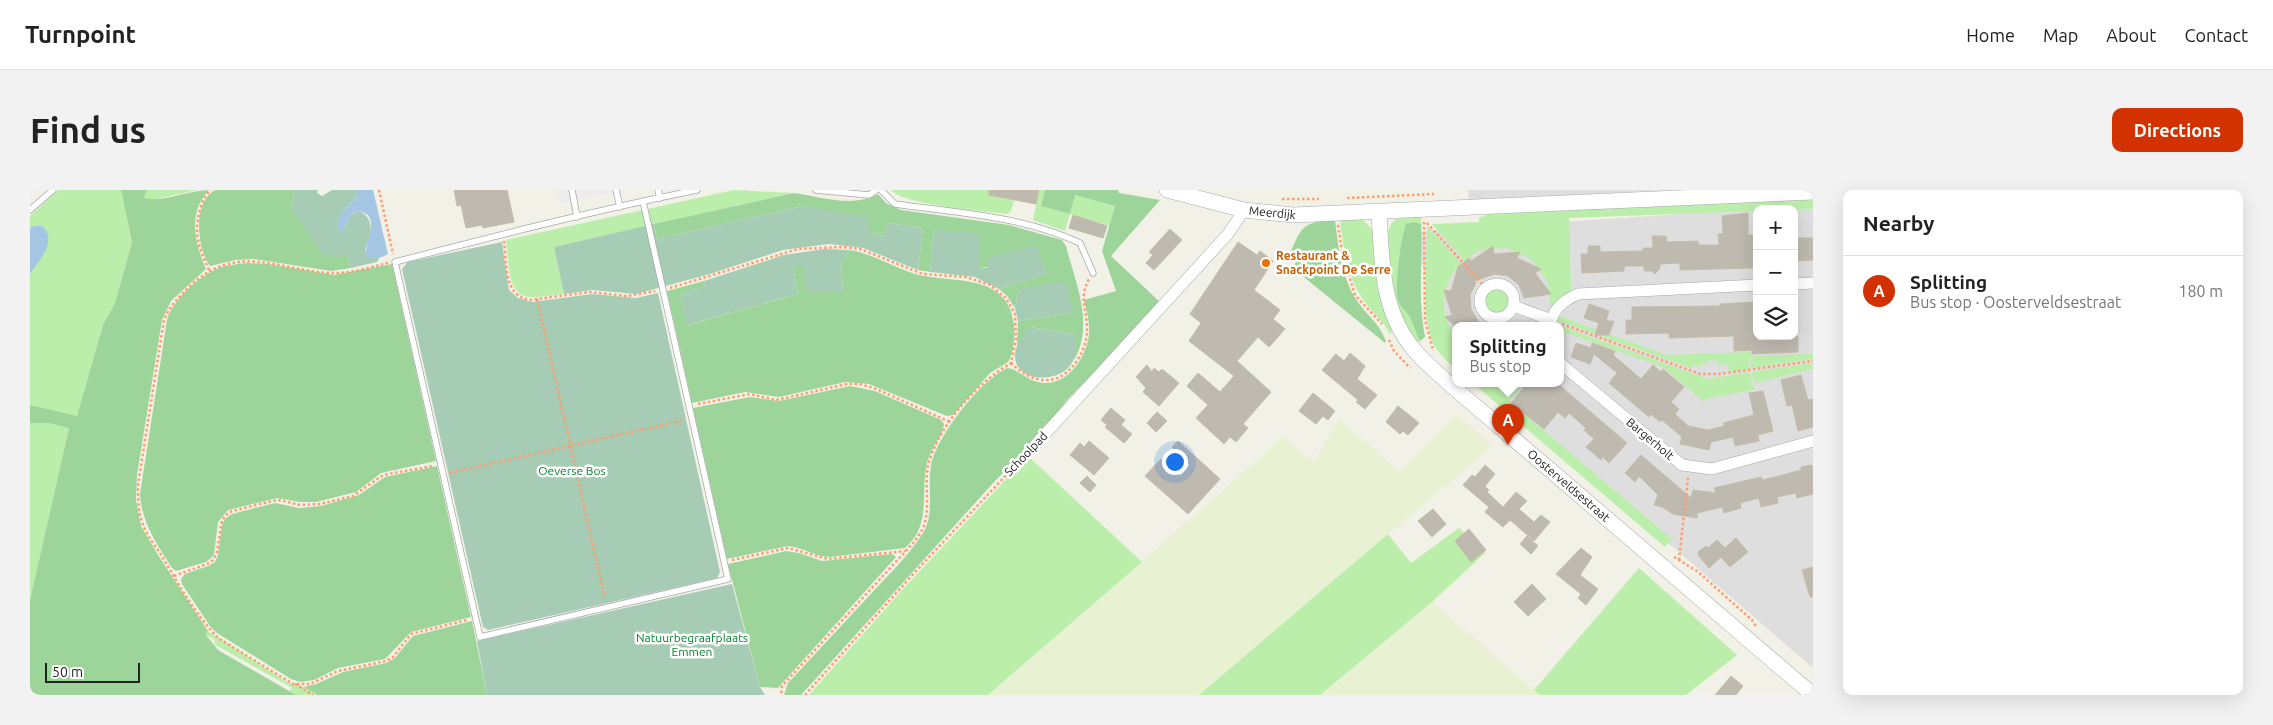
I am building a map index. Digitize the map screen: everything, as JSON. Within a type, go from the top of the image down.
[{"type":"street","name":"Meerdijk","points":[[1167,190],[1244,210],[1293,215],[1379,213],[1424,215],[1813,192]]},
{"type":"street","name":"Schoolpad","points":[[1036,444],[1228,234],[1244,210]]},
{"type":"street","name":"Oosterveldsestraat","points":[[1379,213],[1384,287],[1396,322],[1414,351],[1452,386]]},
{"type":"street","points":[[1493,283],[1502,284],[1510,289],[1514,297],[1514,306],[1509,314],[1501,318],[1492,318],[1484,313],[1480,304],[1480,295],[1485,287],[1493,283]]},
{"type":"street","points":[[1798,284],[1813,283]]},
{"type":"street","points":[[1551,322],[1559,306],[1578,294],[1753,286]]},
{"type":"street","points":[[1514,306],[1548,322]]},
{"type":"street","name":"Bargerholt","points":[[1564,366],[1682,465],[1712,469],[1813,441]]},
{"type":"street","name":"Oosterveldsestraat","points":[[1453,387],[1813,694]]},
{"type":"lane","points":[[30,210],[53,190]]},
{"type":"lane","points":[[572,190],[577,217]]},
{"type":"lane","points":[[616,190],[620,207]]},
{"type":"lane","points":[[658,190],[660,198]]},
{"type":"lane","points":[[643,201],[728,579],[480,637],[395,262],[643,201],[697,190]]},
{"type":"lane","points":[[816,190],[869,195],[876,190]]},
{"type":"lane","points":[[881,190],[895,204],[1032,224],[1056,232],[1080,243],[1093,273]]},
{"type":"path","points":[[209,270],[203,258],[195,228],[203,202],[211,190]]},
{"type":"path","points":[[313,695],[218,638],[208,628],[173,576],[144,526],[138,503],[138,485],[164,320],[169,308],[178,297],[209,270],[227,264],[253,261],[332,274],[395,262],[378,190]]},
{"type":"path","points":[[1345,198],[1389,195],[1389,190]]},
{"type":"path","points":[[1423,193],[1425,320],[1430,343],[1438,356]]},
{"type":"path","name":"Meerdijk","points":[[1277,199],[1328,199]]},
{"type":"path","points":[[1424,215],[1485,287]]},
{"type":"path","points":[[503,235],[512,290],[523,298],[537,299],[593,292],[627,296],[663,290],[798,249],[842,247],[860,249],[923,274],[966,277],[990,285],[1006,298],[1015,314],[1016,339],[1011,363],[992,374],[950,422],[936,446],[928,468],[927,509],[922,529],[906,550],[782,686],[781,695]]},
{"type":"path","points":[[1011,363],[1025,375],[1042,380],[1058,378],[1070,370],[1083,348],[1087,334],[1086,313],[1082,298],[1093,273]]},
{"type":"path","points":[[537,299],[607,607]]},
{"type":"path","points":[[1564,328],[1700,374],[1718,374],[1813,361]]},
{"type":"path","points":[[689,406],[750,394],[776,400],[847,384],[859,384],[874,388],[950,422]]},
{"type":"path","points":[[444,475],[691,418]]},
{"type":"path","name":"Schoolpad","points":[[805,695],[915,572],[1036,444]]},
{"type":"path","points":[[173,576],[213,560],[217,552],[222,520],[229,512],[280,500],[300,505],[320,504],[353,496],[380,477],[388,474],[442,464]]},
{"type":"path","points":[[1679,560],[1690,467]]},
{"type":"path","points":[[724,562],[788,548],[828,560],[906,550]]},
{"type":"path","points":[[293,684],[310,684],[338,671],[386,661],[393,657],[411,634],[476,618]]},
{"type":"shaded area","points":[[556,190],[628,190],[559,204]]},
{"type":"shaded area","points":[[1468,190],[1668,190],[1469,200]]},
{"type":"shaded area","points":[[1813,206],[1813,668],[1487,387],[1564,387],[1564,322],[1452,322],[1452,350],[1411,232],[1753,209],[1753,340],[1798,340],[1798,208]]},
{"type":"green space","points":[[59,190],[121,190],[132,242],[115,303],[103,325],[77,416],[30,405],[30,274],[35,267],[33,226],[30,228],[30,216]]},
{"type":"green space","points":[[121,190],[147,190],[144,198],[160,199],[209,190],[202,199],[195,219],[196,239],[206,269],[171,301],[162,320],[137,475],[136,500],[141,526],[208,631],[206,635],[218,650],[296,695],[30,695],[30,600],[69,428],[48,423],[30,423],[30,405],[77,416],[103,325],[115,303],[132,242]]},
{"type":"green space","points":[[147,190],[197,190],[152,200],[144,198]]},
{"type":"green space","points":[[216,190],[294,190],[292,209],[348,255],[351,268],[331,271],[254,259],[235,260],[210,266],[202,248],[199,225],[203,204],[208,195]]},
{"type":"green space","points":[[294,190],[318,190],[317,193],[322,196],[332,190],[358,190],[358,195],[337,222],[346,226],[350,215],[359,211],[368,218],[371,228],[365,250],[373,258],[380,257],[377,262],[351,268],[348,255],[335,258],[322,253],[292,209]]},
{"type":"green space","points":[[734,190],[794,193],[554,247],[564,294],[529,297],[522,295],[512,283],[506,240]]},
{"type":"green space","points":[[891,190],[991,190],[990,195],[1014,200],[1011,211],[1007,214],[911,200]]},
{"type":"green space","points":[[1039,190],[1045,190],[1041,206],[1070,214],[1065,231],[1033,220]]},
{"type":"green space","points":[[1045,190],[1118,190],[1119,193],[1160,200],[1111,256],[1161,303],[1067,400],[1035,441],[995,481],[801,695],[784,695],[788,683],[897,566],[923,533],[929,517],[930,474],[935,454],[950,426],[972,397],[996,375],[1007,368],[1034,381],[1046,383],[1055,382],[1069,373],[1080,359],[1089,335],[1089,322],[1084,300],[1116,291],[1102,251],[1115,206],[1075,195],[1070,214],[1041,206]]},
{"type":"green space","points":[[794,193],[848,201],[868,198],[878,194],[886,203],[901,210],[1009,225],[1062,240],[1066,246],[1078,288],[1083,318],[1080,346],[1074,360],[1075,334],[1030,327],[1017,347],[1018,321],[1073,313],[1019,289],[1015,308],[1007,296],[999,289],[1047,274],[1041,260],[980,268],[934,229],[930,272],[918,270],[923,228],[889,223],[883,236],[870,233],[803,206],[657,239],[654,224]]},
{"type":"green space","points":[[1075,195],[1115,206],[1110,226],[1070,214]]},
{"type":"green space","points":[[1813,198],[1813,209],[1798,209],[1798,205],[1753,205],[1753,211],[1569,218],[1571,291],[1561,297],[1553,307],[1550,304],[1547,281],[1531,259],[1507,248],[1480,250],[1468,258],[1484,283],[1432,224],[1479,222],[1479,218],[1491,213]]},
{"type":"green space","points":[[803,206],[869,217],[870,233],[883,236],[889,223],[923,228],[918,270],[863,248],[829,244],[783,250],[710,274],[636,294],[592,290],[564,294],[554,247],[654,224],[657,239]]},
{"type":"green space","points":[[1421,216],[1421,307],[1425,337],[1416,344],[1405,326],[1390,284],[1387,233],[1391,224],[1396,219]]},
{"type":"green space","points":[[1335,220],[1337,240],[1346,278],[1358,302],[1379,327],[1386,341],[1385,343],[1294,269],[1296,260],[1289,256],[1304,228],[1316,222]]},
{"type":"green space","points":[[1340,220],[1363,220],[1374,231],[1393,329],[1390,335],[1362,298],[1349,271]]},
{"type":"green space","points":[[1414,222],[1421,224],[1421,309],[1425,337],[1420,341],[1411,319],[1398,300],[1397,294],[1400,251],[1404,231],[1406,224]]},
{"type":"green space","points":[[1427,225],[1481,286],[1458,267],[1448,282],[1444,309],[1446,318],[1452,329],[1452,365],[1438,352],[1429,333],[1425,286]]},
{"type":"green space","points":[[934,229],[979,234],[980,268],[987,268],[988,258],[1036,245],[1047,274],[999,289],[975,277],[930,272]]},
{"type":"green space","name":"Oeverse Bos","points":[[502,242],[509,290],[518,298],[532,302],[592,294],[636,298],[658,293],[720,572],[717,578],[488,630],[483,627],[402,269],[408,262]]},
{"type":"green space","points":[[824,249],[850,250],[841,262],[843,291],[807,293],[802,265],[793,266],[798,294],[687,325],[680,294],[706,286],[704,281],[784,255]]},
{"type":"green space","points":[[850,250],[867,254],[915,274],[961,280],[990,288],[1001,296],[1010,308],[1014,325],[1014,344],[1008,362],[990,373],[953,415],[947,416],[869,384],[845,382],[779,397],[745,392],[692,403],[667,291],[704,281],[706,286],[680,294],[688,325],[798,294],[793,266],[802,264],[843,291],[841,262]]},
{"type":"green space","points":[[247,263],[268,264],[334,275],[392,264],[436,461],[381,473],[356,492],[316,502],[300,502],[277,498],[228,510],[218,522],[214,554],[211,558],[206,562],[176,571],[172,568],[151,533],[141,505],[140,494],[167,320],[175,304],[195,282],[219,268]]},
{"type":"green space","points":[[1066,281],[1073,313],[1018,321],[1015,308],[1019,289]]},
{"type":"green space","points":[[1497,288],[1506,292],[1510,301],[1506,310],[1497,314],[1488,310],[1484,301],[1488,292]]},
{"type":"green space","points":[[1559,316],[1667,355],[1751,352],[1751,356],[1813,354],[1813,359],[1751,368],[1751,357],[1749,357],[1749,369],[1729,372],[1728,364],[1718,365],[1717,360],[1706,362],[1706,365],[1702,364],[1701,367],[1693,364],[1691,368],[1556,320]]},
{"type":"green space","points":[[1029,327],[1075,334],[1075,355],[1067,369],[1049,377],[1030,375],[1022,371],[1016,364],[1015,354],[1019,343]]},
{"type":"green space","points":[[1564,327],[1708,379],[1750,372],[1754,390],[1705,399],[1704,402],[1663,367],[1564,332]]},
{"type":"green space","points":[[1813,363],[1813,369],[1755,383],[1752,372]]},
{"type":"green space","points":[[850,386],[875,391],[941,420],[944,424],[927,463],[922,519],[913,539],[905,548],[830,557],[788,546],[727,559],[693,408],[750,397],[779,401]]},
{"type":"green space","points":[[1478,387],[1521,387],[1509,401],[1672,539],[1665,547]]},
{"type":"green space","points":[[1456,414],[1492,446],[1199,695],[989,695],[1258,460],[1282,436],[1314,462],[1339,419],[1399,472]]},
{"type":"green space","points":[[30,423],[48,423],[69,428],[30,600]]},
{"type":"green space","points":[[1028,456],[1142,562],[988,695],[809,695],[904,588]]},
{"type":"green space","points":[[437,466],[471,617],[411,632],[385,659],[338,668],[314,680],[301,682],[291,679],[217,633],[210,626],[182,584],[181,579],[185,574],[215,562],[218,555],[222,525],[225,519],[232,514],[275,503],[299,508],[321,506],[359,495],[385,477]]},
{"type":"green space","points":[[1459,528],[1485,553],[1432,602],[1320,695],[1199,695],[1388,534],[1411,563]]},
{"type":"green space","points":[[786,551],[799,553],[822,561],[892,554],[896,557],[778,688],[760,687],[728,564]]},
{"type":"green space","points":[[1639,568],[1737,655],[1686,695],[1540,695],[1534,690]]},
{"type":"green space","name":"Natuurbegraafplaats Emmen","points":[[732,584],[760,687],[765,695],[487,695],[477,641]]},
{"type":"green space","points":[[1432,602],[1540,695],[1320,695]]},
{"type":"green space","points":[[472,621],[487,695],[318,695],[304,687],[316,684],[343,672],[386,663],[395,658],[413,636]]},
{"type":"green space","points":[[208,631],[287,682],[304,687],[318,695],[296,695],[289,691],[292,688],[214,644],[215,640],[206,635]]},
{"type":"water","points":[[358,190],[373,190],[388,254],[383,257],[374,258],[366,256],[371,225],[368,215],[362,212],[355,212],[350,217],[344,230],[340,231],[337,229],[341,215],[358,195]]},
{"type":"water","points":[[42,226],[47,232],[48,244],[42,257],[30,274],[30,228]]},
{"type":"building","points":[[454,190],[507,190],[514,222],[483,228],[482,225],[466,228],[461,205],[457,206]]},
{"type":"building","points":[[989,190],[1039,190],[1036,204],[989,195]]},
{"type":"building","points":[[1748,213],[1748,235],[1753,235],[1753,268],[1680,270],[1680,263],[1660,264],[1660,268],[1655,274],[1652,271],[1644,271],[1644,266],[1624,266],[1624,271],[1582,273],[1581,254],[1588,254],[1588,246],[1600,246],[1600,252],[1643,251],[1643,248],[1653,248],[1652,236],[1666,236],[1667,242],[1698,241],[1698,245],[1719,245],[1718,234],[1723,234],[1722,216]]},
{"type":"building","points":[[1073,215],[1107,226],[1103,238],[1069,228]]},
{"type":"building","points":[[1170,229],[1182,240],[1154,270],[1146,263],[1153,255],[1149,252]]},
{"type":"building","points":[[1798,238],[1813,238],[1813,260],[1798,261]]},
{"type":"building","points":[[1238,242],[1257,255],[1260,251],[1273,261],[1254,290],[1280,310],[1273,319],[1285,329],[1269,347],[1258,337],[1237,361],[1271,392],[1243,424],[1248,428],[1236,442],[1230,437],[1224,444],[1196,418],[1208,405],[1187,386],[1198,373],[1220,392],[1234,376],[1189,341],[1201,323],[1190,314]]},
{"type":"building","points":[[1493,246],[1494,254],[1520,252],[1517,258],[1541,269],[1535,273],[1551,294],[1524,298],[1519,285],[1508,276],[1495,274],[1474,281],[1476,283],[1470,295],[1471,309],[1479,322],[1452,323],[1445,317],[1452,315],[1444,290],[1451,291],[1458,267],[1469,258],[1471,261]]},
{"type":"building","points":[[1753,302],[1753,340],[1798,340],[1798,352],[1752,354],[1752,350],[1734,351],[1734,336],[1669,338],[1669,333],[1626,334],[1626,320],[1632,320],[1632,307],[1720,306],[1720,304]]},
{"type":"building","points":[[1589,304],[1609,311],[1606,321],[1614,321],[1609,335],[1595,335],[1599,323],[1584,318]]},
{"type":"building","points":[[1576,343],[1591,348],[1592,343],[1615,351],[1613,355],[1641,379],[1653,365],[1661,372],[1663,369],[1684,387],[1671,402],[1679,409],[1675,414],[1688,426],[1708,430],[1724,426],[1723,423],[1754,415],[1749,393],[1763,391],[1773,431],[1758,435],[1759,441],[1735,446],[1733,437],[1711,442],[1709,450],[1680,444],[1682,437],[1662,420],[1660,422],[1651,414],[1649,417],[1609,383],[1617,373],[1594,354],[1590,364],[1571,357]]},
{"type":"building","points":[[1350,353],[1365,366],[1357,379],[1377,395],[1365,409],[1356,402],[1358,400],[1322,370],[1336,354],[1344,361]]},
{"type":"building","points":[[1147,365],[1152,372],[1154,368],[1159,372],[1162,369],[1179,383],[1159,406],[1143,392],[1146,388],[1136,377]]},
{"type":"building","points":[[1801,375],[1808,400],[1813,399],[1813,427],[1798,431],[1792,405],[1787,406],[1781,380]]},
{"type":"building","points":[[1524,387],[1562,387],[1627,443],[1609,463],[1603,457],[1601,460],[1586,447],[1594,439],[1584,430],[1586,428],[1569,413],[1565,418],[1558,412],[1544,429],[1511,403]]},
{"type":"building","points":[[1313,393],[1335,411],[1328,420],[1323,416],[1316,424],[1299,411]]},
{"type":"building","points":[[1398,406],[1419,423],[1408,435],[1403,431],[1400,434],[1386,422]]},
{"type":"building","points":[[1111,408],[1125,420],[1121,425],[1132,434],[1124,443],[1105,427],[1107,425],[1101,420]]},
{"type":"building","points":[[1157,412],[1167,421],[1156,432],[1147,423]]},
{"type":"building","points":[[1089,441],[1109,458],[1094,475],[1070,455],[1080,443],[1084,447]]},
{"type":"building","points":[[1178,441],[1220,479],[1188,514],[1145,476],[1161,459],[1181,476],[1190,465],[1172,447]]},
{"type":"building","points":[[1641,455],[1691,498],[1693,490],[1716,493],[1714,488],[1761,477],[1762,480],[1775,477],[1801,470],[1801,467],[1811,465],[1813,467],[1813,494],[1797,498],[1796,493],[1777,497],[1778,503],[1761,507],[1759,498],[1740,503],[1741,508],[1724,513],[1722,507],[1697,513],[1697,518],[1673,514],[1662,507],[1654,505],[1658,495],[1639,476],[1635,482],[1625,473]]},
{"type":"building","points":[[1485,465],[1495,474],[1485,486],[1489,490],[1487,492],[1503,507],[1516,492],[1527,501],[1519,509],[1534,522],[1541,515],[1550,522],[1534,541],[1510,520],[1503,527],[1485,512],[1489,507],[1463,485],[1472,475],[1475,477]]},
{"type":"building","points":[[1087,476],[1096,485],[1090,492],[1080,483]]},
{"type":"building","points":[[1433,509],[1446,524],[1432,537],[1418,521]]},
{"type":"building","points":[[1469,529],[1486,550],[1471,562],[1455,541]]},
{"type":"building","points":[[1527,536],[1538,546],[1531,554],[1520,544]]},
{"type":"building","points":[[1736,538],[1748,552],[1730,567],[1721,557],[1709,568],[1699,556],[1698,552],[1706,546],[1708,548],[1717,540],[1725,548]]},
{"type":"building","points":[[1581,548],[1592,557],[1580,575],[1598,589],[1586,605],[1578,598],[1581,594],[1556,574]]},
{"type":"building","points":[[1813,567],[1813,597],[1810,597],[1802,570]]},
{"type":"building","points":[[1532,584],[1546,599],[1528,616],[1514,602]]},
{"type":"building","points":[[1731,676],[1743,686],[1736,695],[1715,695]]},
{"type":"place","name":"Restaurant & Snackpoint De Serre","points":[[1266,263]]},
{"type":"place","name":"Splitting","points":[[1508,445]]}]
